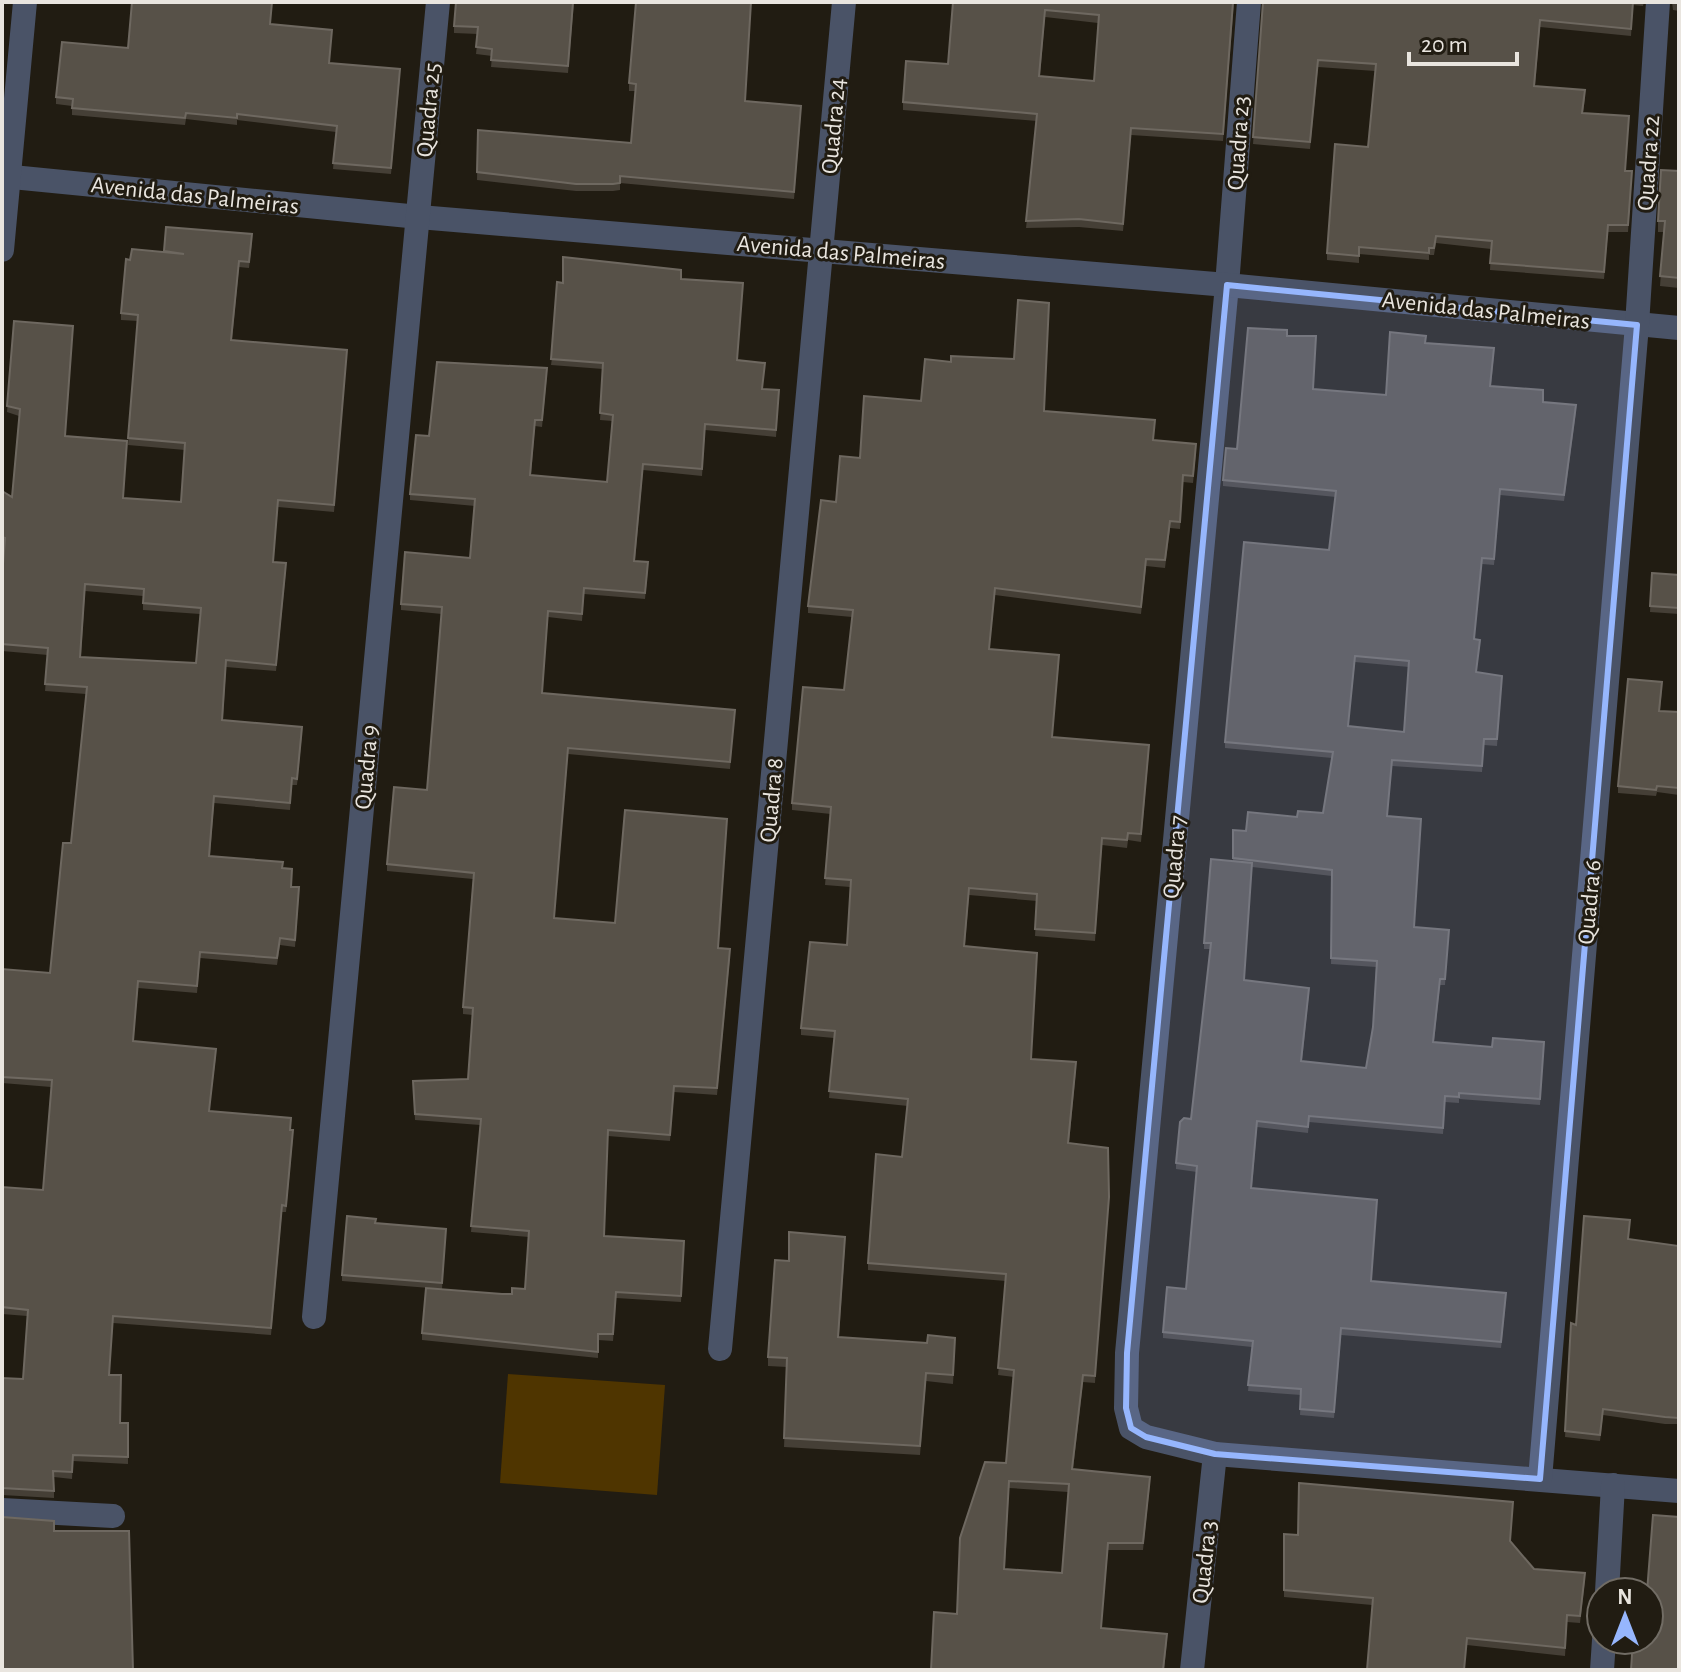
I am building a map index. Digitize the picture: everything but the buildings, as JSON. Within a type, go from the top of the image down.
[{"type":"street","points":[[2,250],[6,177],[25,2]]},
{"type":"street","name":"Quadra 25","points":[[419,217],[438,2]]},
{"type":"street","name":"Quadra 24","points":[[822,251],[844,2]]},
{"type":"street","name":"Quadra 23","points":[[1227,285],[1249,2]]},
{"type":"street","name":"Quadra 22","points":[[1637,325],[1658,2]]},
{"type":"street","name":"Avenida das Palmeiras","points":[[6,177],[419,217],[1227,285],[1679,328]]},
{"type":"street","name":"Quadra 9","points":[[314,1317],[419,217]]},
{"type":"street","name":"Quadra 8","points":[[720,1349],[822,251]]},
{"type":"street","name":"Quadra 7","points":[[1215,1454],[1146,1437],[1131,1428],[1126,1408],[1127,1353],[1227,285]]},
{"type":"street","name":"Quadra 6","points":[[1540,1479],[1637,325]]},
{"type":"street","points":[[1215,1454],[1679,1491]]},
{"type":"street","name":"Quadra 3","points":[[1192,1670],[1215,1454]]},
{"type":"street","points":[[1608,1576],[1613,1485]]},
{"type":"street","points":[[2,1510],[113,1516]]},
{"type":"highlighted area","points":[[1227,285],[1637,325],[1540,1479],[1215,1454],[1146,1437],[1131,1428],[1126,1408],[1127,1353]]},
{"type":"shaded area","points":[[508,1374],[665,1385],[657,1495],[500,1483]]}]
